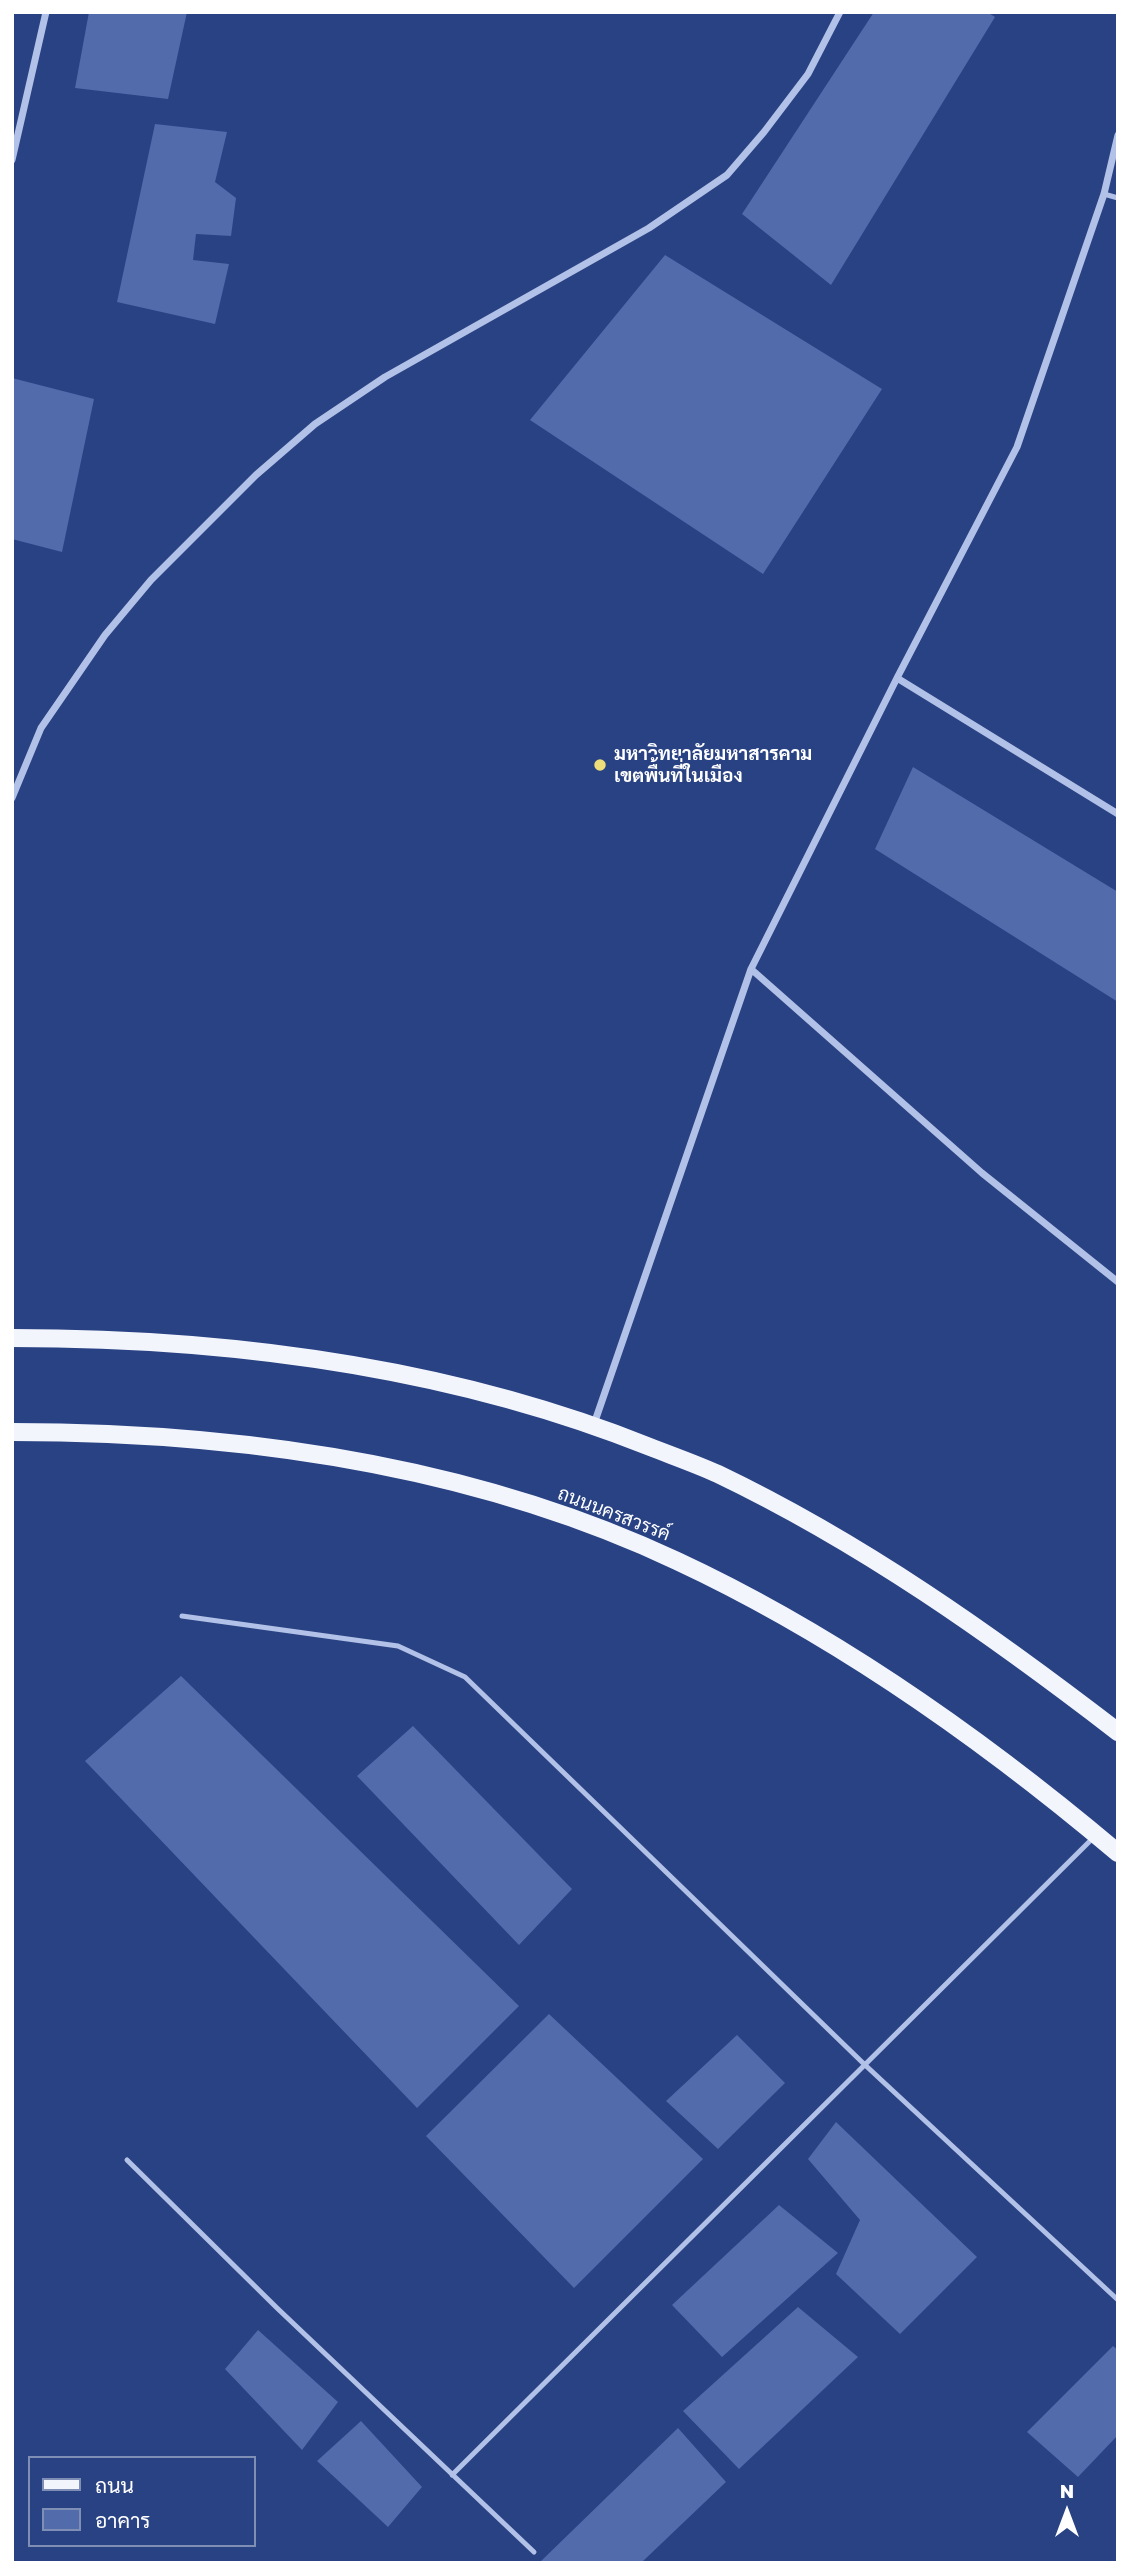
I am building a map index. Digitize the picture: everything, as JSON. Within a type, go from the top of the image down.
[{"type":"main road","points":[[12,1338],[111,1339],[221,1347],[345,1362],[469,1388],[593,1425],[716,1474],[834,1535],[945,1604],[1118,1732]]},
{"type":"main road","name":"ถนนนครสวรรค์","points":[[12,1432],[94,1432],[330,1455],[446,1480],[562,1514],[676,1560],[786,1617],[892,1683],[995,1757],[1118,1853]]},
{"type":"street","points":[[12,160],[46,12]]},
{"type":"street","points":[[12,798],[41,728],[105,635],[150,580],[256,475],[315,424],[384,377],[649,228],[727,175],[808,74],[840,12]]},
{"type":"street","points":[[593,1425],[751,969],[1017,447],[1104,194],[1118,135]]},
{"type":"street","points":[[897,678],[1118,814]]},
{"type":"street","points":[[751,969],[982,1173],[1118,1282]]},
{"type":"lane","points":[[1104,194],[1118,198]]},
{"type":"lane","points":[[182,1616],[398,1646],[465,1677],[864,2064],[1118,2300]]},
{"type":"lane","points":[[452,2475],[1096,1835]]},
{"type":"lane","points":[[127,2160],[277,2308],[534,2552]]},
{"type":"building","points":[[89,12],[187,12],[168,99],[75,88]]},
{"type":"building","points":[[874,12],[987,12],[995,17],[831,285],[742,214]]},
{"type":"building","points":[[155,124],[227,132],[215,182],[236,198],[231,236],[196,234],[193,260],[229,264],[215,324],[117,302]]},
{"type":"building","points":[[665,255],[882,389],[763,574],[530,420]]},
{"type":"building","points":[[12,378],[94,399],[62,552],[12,539]]},
{"type":"building","points":[[913,767],[1118,892],[1118,1002],[875,849]]},
{"type":"building","points":[[181,1676],[519,2006],[417,2108],[85,1761]]},
{"type":"building","points":[[413,1726],[572,1889],[519,1945],[357,1776]]},
{"type":"building","points":[[549,2014],[703,2159],[574,2288],[426,2136]]},
{"type":"building","points":[[737,2035],[785,2083],[718,2149],[666,2101]]},
{"type":"building","points":[[836,2122],[977,2257],[900,2334],[836,2274],[860,2220],[808,2159]]},
{"type":"building","points":[[779,2205],[838,2253],[722,2357],[672,2305]]},
{"type":"building","points":[[798,2307],[858,2357],[739,2469],[683,2411]]},
{"type":"building","points":[[258,2330],[338,2402],[302,2450],[225,2369]]},
{"type":"building","points":[[1113,2346],[1118,2350],[1118,2435],[1078,2477],[1027,2432]]},
{"type":"building","points":[[361,2421],[422,2487],[388,2527],[317,2461]]},
{"type":"building","points":[[678,2428],[726,2482],[641,2563],[539,2563]]},
{"type":"place","name":"มหาวิทยาลัยมหาสารคาม เขตพื้นที่ในเมือง","points":[[600,765]]}]
